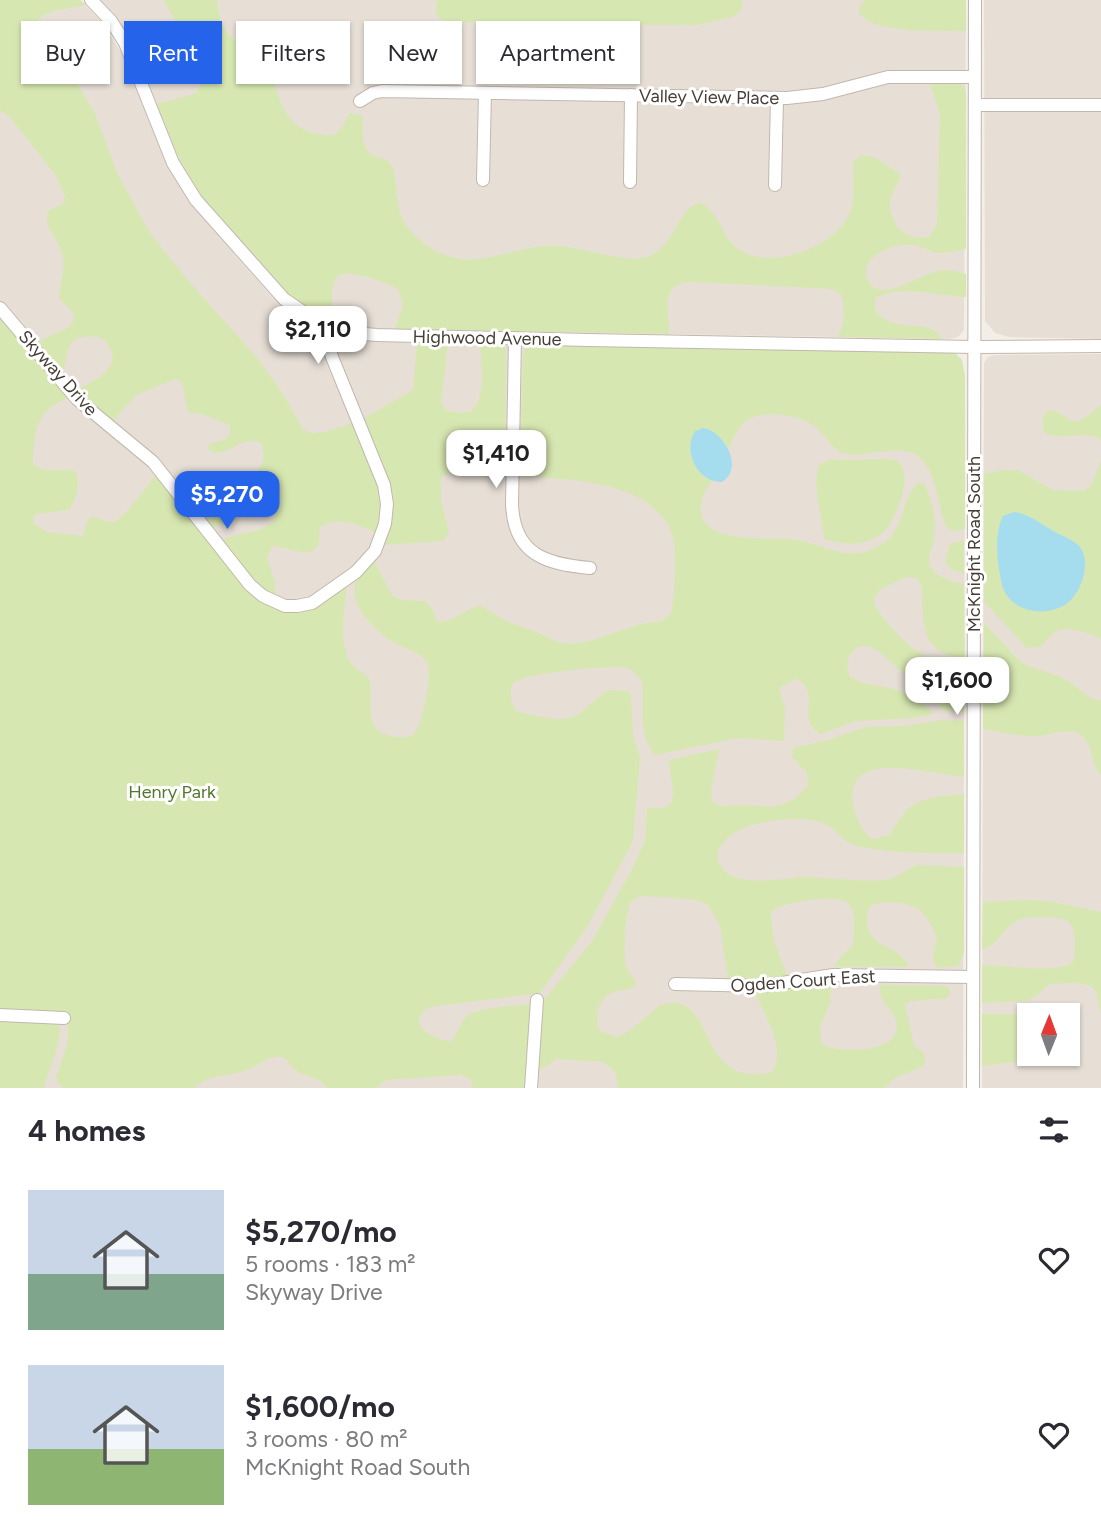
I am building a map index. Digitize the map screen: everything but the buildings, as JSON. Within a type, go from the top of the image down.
[{"type":"street","name":"Highwood Avenue","points":[[91,0],[111,21],[125,43],[170,156],[191,193],[280,295],[328,328],[358,335],[975,347],[1101,346]]},
{"type":"street","name":"McKnight Road South","points":[[973,1088],[975,0]]},
{"type":"street","name":"Valley View Place","points":[[359,101],[382,91],[777,98],[823,94],[894,77],[975,77]]},
{"type":"street","points":[[484,180],[485,93]]},
{"type":"street","points":[[630,182],[631,95]]},
{"type":"street","points":[[775,185],[777,98]]},
{"type":"street","points":[[975,105],[1101,105]]},
{"type":"street","name":"Skyway Drive","points":[[0,308],[77,399],[136,446],[161,471],[250,585],[274,602],[292,606],[312,603],[356,572],[378,547],[387,514],[381,477],[332,357],[327,339],[328,328]]},
{"type":"street","points":[[515,338],[512,499],[515,525],[525,543],[541,558],[560,565],[590,568]]},
{"type":"street","name":"Ogden Court East","points":[[675,984],[763,986],[833,975],[973,977]]},
{"type":"street","points":[[531,1088],[537,1000]]},
{"type":"street","points":[[0,1015],[64,1018]]},
{"type":"shaded area","points":[[44,0],[80,0],[101,21],[24,21]]},
{"type":"shaded area","points":[[101,0],[966,0],[964,330],[958,337],[949,339],[373,329],[338,324],[322,317],[286,292],[176,153],[149,84],[222,84],[222,21],[124,21],[124,29]]},
{"type":"shaded area","points":[[984,0],[1101,0],[1101,339],[1009,337],[995,333],[985,321]]},
{"type":"shaded area","points":[[21,25],[21,84],[110,84],[110,34],[124,57],[124,84],[135,84],[164,159],[189,202],[272,297],[305,323],[323,333],[357,341],[948,352],[961,358],[965,376],[963,1088],[0,1088],[0,964],[336,737],[317,606],[75,566],[25,519],[0,314],[0,47]]},
{"type":"shaded area","points":[[1101,354],[1101,1088],[982,1088],[984,363],[988,357]]},
{"type":"green space","points":[[0,0],[80,0],[86,5],[54,11],[38,21],[21,21],[21,84],[77,84],[94,111],[118,175],[150,233],[258,359],[283,394],[302,428],[310,433],[325,432],[356,422],[377,478],[383,507],[378,534],[356,525],[334,522],[320,527],[318,545],[310,551],[273,546],[267,557],[275,582],[275,598],[262,590],[220,542],[272,522],[276,516],[268,502],[255,495],[242,506],[239,517],[210,529],[185,495],[203,486],[220,496],[237,491],[259,470],[264,452],[261,443],[247,441],[218,453],[211,452],[209,444],[226,439],[230,433],[230,425],[201,414],[188,413],[182,383],[176,379],[136,395],[111,423],[75,391],[106,372],[111,365],[111,350],[105,340],[91,336],[80,337],[69,347],[61,374],[35,343],[69,327],[74,320],[73,313],[59,298],[64,262],[59,245],[48,227],[47,215],[49,210],[63,204],[65,196],[54,173],[9,116],[0,110]]},
{"type":"green space","points":[[163,0],[217,0],[221,21],[175,21]]},
{"type":"green space","points":[[438,0],[743,0],[740,12],[732,17],[697,25],[640,25],[640,21],[444,21],[436,12]]},
{"type":"green space","points":[[866,0],[966,0],[966,31],[909,30],[879,25],[859,13],[860,6]]},
{"type":"green space","points":[[222,24],[236,41],[236,84],[274,84],[288,115],[301,128],[316,134],[333,135],[342,128],[349,113],[363,116],[364,144],[371,155],[387,161],[393,169],[399,210],[406,225],[429,247],[446,255],[478,259],[541,246],[558,246],[638,259],[657,252],[687,211],[693,205],[701,203],[713,213],[738,249],[767,258],[801,252],[832,236],[843,225],[853,200],[853,163],[860,155],[874,157],[899,173],[900,179],[890,202],[897,227],[912,236],[929,237],[937,225],[940,114],[930,84],[960,84],[966,92],[966,249],[939,253],[919,246],[899,246],[873,257],[866,272],[869,282],[882,290],[900,286],[934,272],[946,270],[966,274],[966,297],[908,291],[875,298],[875,310],[882,318],[901,325],[930,328],[942,339],[838,337],[843,321],[843,305],[841,294],[832,289],[692,282],[682,283],[670,292],[669,334],[395,329],[403,305],[398,289],[376,280],[348,274],[341,275],[334,282],[333,322],[286,292],[206,203],[180,161],[157,104],[198,91],[199,84],[222,84]]},
{"type":"green space","name":"Henry Park","points":[[0,314],[70,397],[44,414],[37,429],[33,461],[39,468],[75,471],[78,480],[76,496],[69,510],[36,514],[33,517],[34,524],[47,532],[83,536],[88,519],[92,517],[111,522],[118,520],[157,473],[224,561],[285,610],[347,585],[343,624],[346,654],[352,665],[370,680],[371,711],[375,727],[390,736],[404,737],[414,734],[420,721],[428,687],[427,662],[389,640],[366,619],[358,606],[355,579],[374,561],[392,595],[401,600],[425,601],[438,622],[450,620],[481,606],[508,622],[557,642],[571,644],[590,641],[641,624],[662,621],[671,613],[675,581],[674,542],[669,527],[658,511],[624,491],[603,485],[520,476],[523,356],[526,347],[538,345],[955,353],[962,360],[965,376],[965,529],[954,531],[947,528],[933,479],[916,455],[900,451],[859,455],[842,453],[816,427],[801,419],[760,415],[742,425],[728,449],[723,440],[690,446],[700,471],[712,481],[701,503],[705,522],[713,530],[726,535],[797,540],[845,553],[864,552],[875,548],[893,534],[907,499],[918,483],[923,483],[934,517],[930,566],[942,577],[964,584],[965,660],[942,652],[929,640],[924,622],[921,587],[917,578],[906,577],[879,590],[874,600],[875,606],[893,629],[925,657],[965,671],[964,712],[945,711],[882,654],[864,646],[855,649],[849,657],[850,677],[866,684],[905,693],[934,714],[914,718],[856,721],[821,734],[809,721],[808,690],[796,679],[779,688],[785,708],[784,741],[737,738],[655,755],[649,747],[644,729],[642,682],[631,670],[617,667],[586,669],[548,673],[520,680],[513,684],[511,690],[515,710],[555,719],[573,717],[609,690],[628,691],[631,695],[633,735],[640,758],[633,841],[587,927],[540,993],[429,1007],[419,1019],[423,1029],[429,1034],[450,1042],[465,1018],[471,1014],[487,1009],[533,1004],[526,1088],[473,1088],[470,1079],[461,1075],[386,1080],[376,1088],[327,1088],[320,1081],[294,1069],[284,1058],[278,1056],[244,1071],[214,1077],[194,1088],[63,1088],[56,1078],[68,1042],[68,1014],[0,1009]]},
{"type":"green space","points":[[417,342],[448,343],[441,402],[446,410],[459,413],[470,412],[479,398],[482,380],[480,343],[499,344],[506,349],[505,456],[441,477],[441,501],[449,532],[443,541],[383,545],[390,521],[363,419],[413,390]]},
{"type":"green space","points":[[1101,405],[1101,440],[1087,435],[1049,435],[1043,431],[1043,416],[1049,410],[1076,421]]},
{"type":"green space","points":[[832,459],[892,460],[902,467],[904,486],[901,498],[892,520],[881,534],[853,544],[824,539],[816,486],[817,471],[820,464]]},
{"type":"green space","points":[[1101,461],[1101,639],[1076,630],[1063,629],[1052,634],[1040,647],[1027,648],[984,602],[984,474],[1018,470],[1053,490],[1083,491],[1091,486]]},
{"type":"green space","points":[[964,540],[964,574],[950,569],[945,561],[950,544]]},
{"type":"green space","points":[[984,623],[1020,661],[1064,678],[1091,698],[1101,701],[1101,776],[1086,740],[1077,733],[1067,731],[1032,736],[983,729]]},
{"type":"green space","points":[[942,720],[964,721],[964,777],[911,769],[874,770],[860,776],[853,788],[854,808],[858,821],[873,839],[889,835],[905,812],[918,803],[964,794],[964,853],[870,849],[848,842],[818,821],[792,819],[763,822],[739,830],[722,845],[718,851],[718,859],[725,872],[746,880],[808,877],[883,880],[891,879],[917,865],[964,867],[964,953],[958,966],[937,968],[933,957],[937,937],[925,915],[909,905],[881,902],[868,909],[869,932],[903,958],[909,967],[835,967],[837,961],[852,946],[852,911],[847,902],[820,899],[795,902],[771,912],[773,938],[787,975],[765,979],[728,979],[720,926],[708,905],[697,900],[641,896],[631,901],[625,933],[626,965],[636,986],[612,992],[605,997],[597,1016],[600,1031],[617,1037],[628,1032],[660,1005],[678,1003],[691,1010],[717,1053],[729,1066],[746,1074],[771,1073],[776,1064],[776,1044],[755,993],[830,983],[831,1001],[820,1027],[821,1042],[836,1049],[859,1050],[882,1045],[895,1034],[896,1019],[882,999],[879,985],[946,986],[951,990],[948,998],[905,1004],[914,1045],[925,1055],[924,1066],[895,1078],[884,1088],[618,1088],[616,1074],[602,1062],[556,1059],[537,1073],[543,1001],[592,941],[631,871],[645,841],[647,808],[664,808],[672,802],[669,760],[719,749],[711,790],[712,801],[719,806],[769,807],[795,799],[808,786],[807,773],[792,757],[793,748],[866,727],[905,726]]},
{"type":"green space","points":[[1048,901],[1101,912],[1101,1013],[1096,991],[1091,986],[1078,983],[1050,984],[1035,997],[1025,1001],[982,1003],[982,965],[1056,968],[1073,962],[1075,941],[1072,927],[1066,920],[1055,918],[1031,917],[1018,920],[993,944],[982,950],[983,902]]},
{"type":"green space","points":[[982,1014],[1017,1015],[1017,1061],[982,1066]]},
{"type":"green space","points":[[0,1022],[59,1024],[57,1047],[44,1088],[0,1088]]},
{"type":"water","points":[[703,428],[718,436],[729,451],[732,468],[729,476],[722,482],[713,481],[699,472],[692,456],[691,439],[695,431]]},
{"type":"water","points":[[1014,512],[1031,517],[1080,547],[1085,561],[1083,578],[1076,594],[1065,605],[1045,611],[1026,609],[1009,599],[1004,590],[998,556],[998,531],[1003,516]]}]
